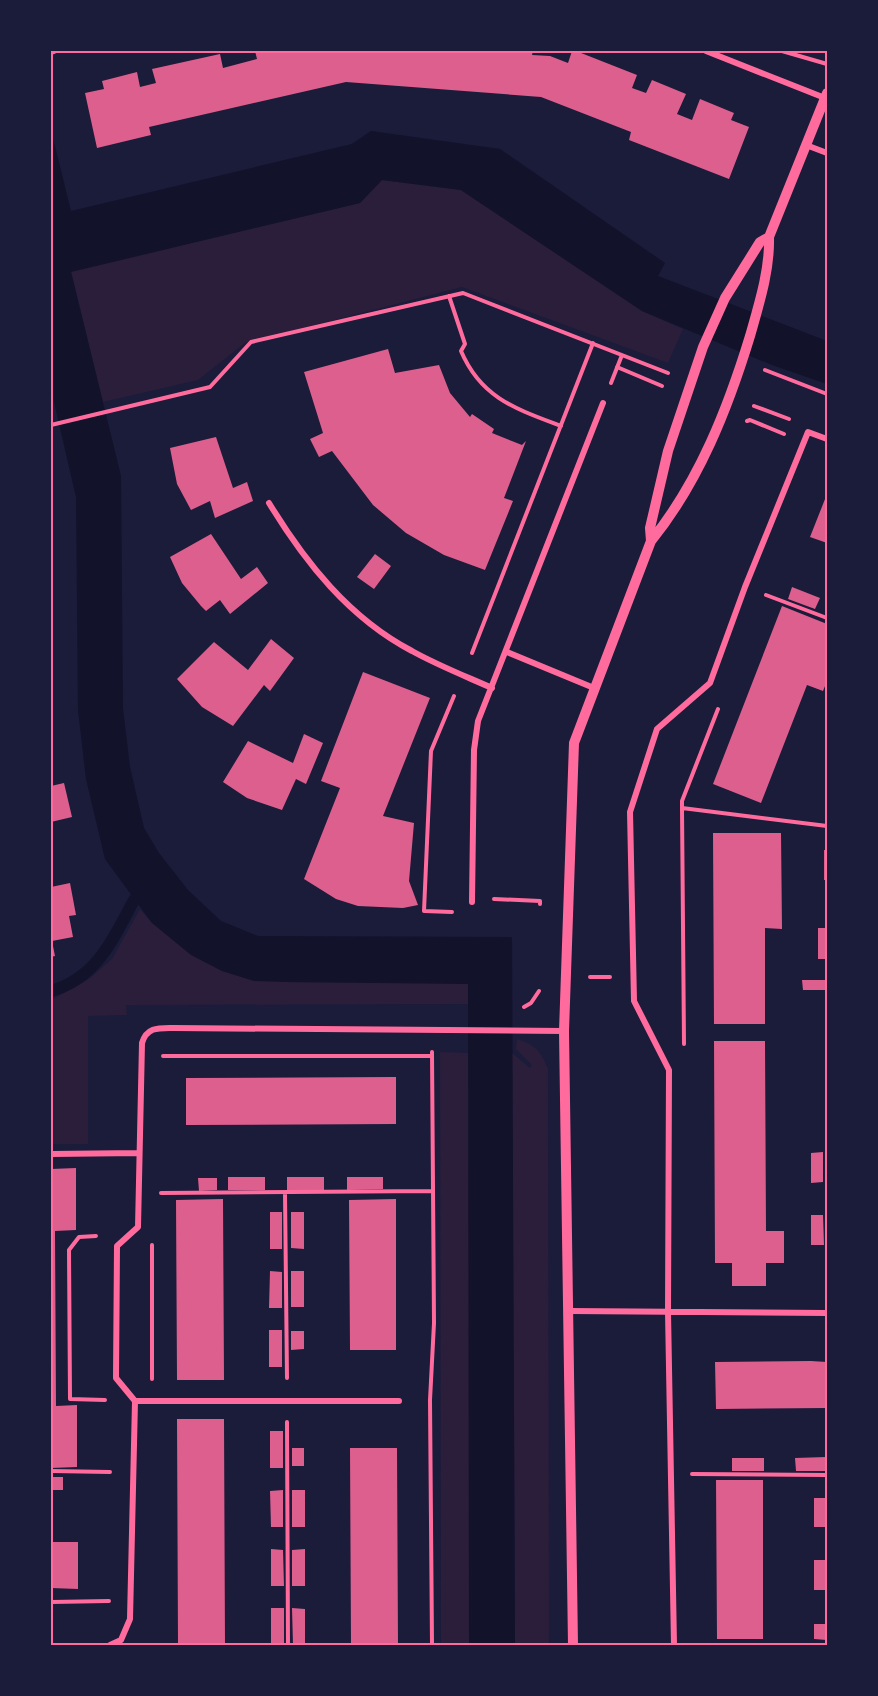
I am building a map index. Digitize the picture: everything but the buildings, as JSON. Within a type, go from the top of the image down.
[{"type":"street","points":[[573,1645],[570,1311],[564,1031],[574,743],[651,541],[671,517],[723,418],[757,311],[769,254],[769,237],[826,95],[706,51]]},
{"type":"street","points":[[806,145],[827,153]]},
{"type":"street","points":[[651,541],[650,528],[668,451],[703,347],[725,298],[760,242],[769,237]]},
{"type":"street","points":[[472,900],[474,750],[478,721],[603,404]]},
{"type":"street","points":[[674,1645],[668,1312],[669,1070],[634,1001],[630,812],[657,729],[710,683],[745,587],[808,432],[827,439]]},
{"type":"street","points":[[269,503],[307,561],[346,602],[411,651],[492,688]]},
{"type":"street","points":[[507,652],[594,688]]},
{"type":"street","points":[[110,1645],[122,1640],[130,1619],[135,1401],[116,1378],[117,1246],[138,1227],[144,1038],[151,1029],[157,1028],[564,1031]]},
{"type":"street","points":[[51,1154],[139,1153]]},
{"type":"street","points":[[570,1311],[827,1313]]},
{"type":"street","points":[[135,1401],[399,1401]]},
{"type":"path","points":[[782,51],[827,64]]},
{"type":"path","points":[[51,425],[210,387],[251,342],[463,293],[692,383]]},
{"type":"path","points":[[449,296],[465,344],[461,351],[469,370],[488,392],[517,409],[561,426]]},
{"type":"path","points":[[603,404],[622,355]]},
{"type":"path","points":[[743,357],[769,372],[827,394]]},
{"type":"path","points":[[731,397],[790,420],[808,432]]},
{"type":"path","points":[[745,587],[827,618]]},
{"type":"path","points":[[669,1070],[684,1051],[682,801],[722,699],[710,683]]},
{"type":"path","points":[[682,808],[827,826]]},
{"type":"path","points":[[472,900],[540,901],[540,912]]},
{"type":"path","points":[[432,1645],[430,1400],[434,1323],[433,1030]]},
{"type":"path","points":[[142,1056],[432,1056]]},
{"type":"path","points":[[138,1193],[433,1191]]},
{"type":"path","points":[[128,1234],[79,1237],[69,1250],[70,1399],[135,1401]]},
{"type":"path","points":[[152,1239],[152,1400]]},
{"type":"path","points":[[51,1471],[133,1472]]},
{"type":"path","points":[[671,1474],[827,1475]]},
{"type":"path","points":[[51,1602],[131,1600]]},
{"type":"shaded area","points":[[51,130],[71,211],[352,144],[371,131],[500,149],[665,263],[658,276],[827,341],[827,384],[772,365],[642,311],[461,190],[382,180],[360,203],[71,272],[121,476],[123,709],[130,767],[144,828],[159,853],[188,890],[221,921],[258,936],[512,937],[515,1645],[469,1645],[468,984],[254,981],[222,971],[191,955],[152,923],[105,859],[86,779],[78,710],[76,497],[51,389]]},
{"type":"shaded area","points":[[382,180],[461,190],[642,311],[683,329],[668,363],[462,287],[245,343],[198,380],[103,402],[71,271],[360,203]]},
{"type":"shaded area","points":[[140,909],[152,923],[286,982],[468,983],[468,1004],[126,1005],[127,1015],[88,1016],[88,1144],[51,1144],[51,1000],[89,979],[112,959]]},
{"type":"shaded area","points":[[517,1039],[537,1050],[548,1069],[549,1645],[515,1645],[512,1053],[530,1068],[532,1065],[516,1049]]},
{"type":"shaded area","points":[[440,1052],[469,1053],[469,1645],[441,1645]]},
{"type":"waterway","points":[[51,991],[67,985],[92,967],[111,943],[134,900]]}]
